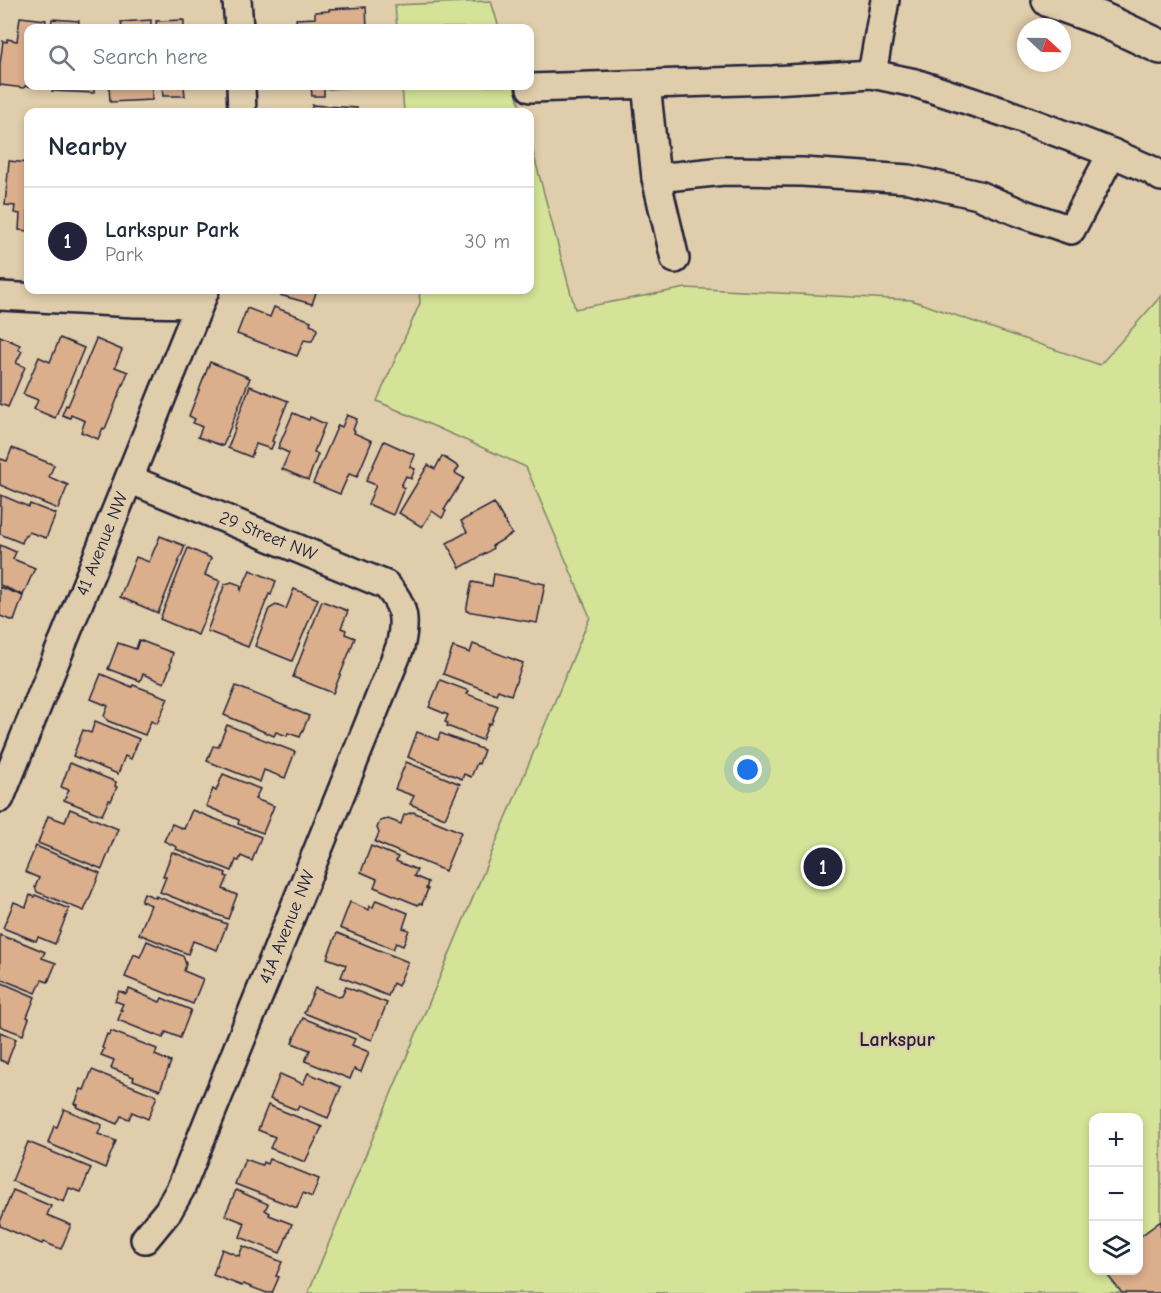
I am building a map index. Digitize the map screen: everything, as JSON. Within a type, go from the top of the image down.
[{"type":"street","points":[[237,0],[239,24]]},
{"type":"street","points":[[872,74],[885,0]]},
{"type":"street","points":[[1049,0],[1099,18],[1161,47]]},
{"type":"street","points":[[534,88],[773,80],[872,74],[915,83],[1006,113],[1112,153],[1161,177]]},
{"type":"street","points":[[646,84],[656,178],[675,260]]},
{"type":"street","points":[[241,90],[242,108]]},
{"type":"street","points":[[656,178],[724,171],[802,172],[909,179],[978,195],[1071,230],[1112,153]]},
{"type":"street","points":[[0,296],[136,303],[202,297]]},
{"type":"street","name":"41 Avenue NW","points":[[0,798],[202,297]]},
{"type":"street","name":"29 Street NW","points":[[129,479],[377,580],[386,585],[400,604]]},
{"type":"street","name":"41A Avenue NW","points":[[144,1239],[168,1211],[181,1188],[400,647],[403,615],[400,604]]},
{"type":"green space","points":[[491,1],[498,24],[397,24],[395,5]]},
{"type":"green space","points":[[402,90],[515,90],[521,108],[404,108]]},
{"type":"green space","points":[[534,156],[575,309],[686,288],[911,300],[1100,365],[1161,296],[1161,1293],[308,1293],[590,617],[526,467],[377,401],[420,303],[419,294],[534,294]]},
{"type":"building","points":[[366,7],[367,24],[297,24],[296,19],[315,18],[315,12],[329,11],[329,9]]},
{"type":"building","points":[[20,17],[46,20],[46,24],[24,24],[24,88],[0,85],[3,41],[7,42],[7,39],[17,41]]},
{"type":"building","points":[[52,19],[79,21],[79,24],[51,24]]},
{"type":"building","points":[[151,20],[151,24],[121,24],[121,22]]},
{"type":"building","points":[[184,20],[184,24],[156,24],[156,21]]},
{"type":"building","points":[[94,90],[94,93],[52,91]]},
{"type":"building","points":[[109,90],[152,90],[152,100],[110,102]]},
{"type":"building","points":[[162,90],[184,90],[185,96],[163,96]]},
{"type":"building","points":[[311,90],[324,90],[324,96],[312,96]]},
{"type":"building","points":[[312,105],[357,108],[312,108]]},
{"type":"building","points":[[9,161],[24,163],[24,231],[19,230],[20,214],[14,213],[15,206],[5,205]]},
{"type":"building","points":[[276,294],[316,294],[312,304]]},
{"type":"building","points":[[274,307],[311,321],[310,324],[317,330],[312,341],[304,340],[297,356],[237,334],[247,308],[270,317]]},
{"type":"building","points":[[0,336],[20,345],[18,349],[22,351],[16,363],[25,367],[8,407],[0,404]]},
{"type":"building","points":[[60,338],[84,348],[55,418],[34,409],[38,400],[23,394],[39,357],[50,362]]},
{"type":"building","points":[[96,339],[122,350],[115,367],[128,372],[105,429],[103,428],[98,439],[81,432],[85,421],[71,415],[70,418],[62,415],[66,405],[68,406]]},
{"type":"building","points":[[210,362],[250,378],[223,446],[198,437],[202,427],[193,423],[195,419],[189,416]]},
{"type":"building","points":[[250,386],[288,401],[271,449],[256,444],[251,457],[228,448]]},
{"type":"building","points":[[293,413],[325,424],[314,452],[318,454],[308,480],[282,469],[289,453],[278,448]]},
{"type":"building","points":[[347,415],[357,419],[354,433],[372,441],[357,477],[349,474],[340,494],[313,483],[338,425],[342,427]]},
{"type":"building","points":[[384,441],[415,455],[410,467],[415,469],[411,479],[406,476],[401,486],[404,488],[393,515],[368,504],[376,485],[366,481]]},
{"type":"building","points":[[12,448],[54,465],[49,477],[68,485],[58,509],[0,485],[0,461],[1,459],[7,461]]},
{"type":"building","points":[[442,456],[459,467],[455,473],[464,478],[444,510],[446,511],[442,518],[432,511],[422,527],[399,513],[428,465],[435,469]]},
{"type":"building","points":[[1,495],[29,507],[30,504],[56,514],[46,538],[29,532],[22,543],[0,534]]},
{"type":"building","points":[[494,503],[512,534],[492,546],[493,548],[488,552],[460,568],[447,543],[467,532],[461,521]]},
{"type":"building","points":[[160,536],[185,546],[158,613],[120,597],[136,557],[149,562]]},
{"type":"building","points":[[0,545],[16,552],[13,559],[35,568],[23,595],[0,585]]},
{"type":"building","points":[[188,548],[211,558],[205,575],[220,581],[198,635],[160,619]]},
{"type":"building","points":[[250,570],[276,581],[248,647],[207,631],[225,584],[232,582],[240,585],[241,590]]},
{"type":"building","points":[[494,574],[545,584],[537,623],[466,611],[472,582],[492,586]]},
{"type":"building","points":[[0,587],[23,596],[14,621],[0,616]]},
{"type":"building","points":[[294,589],[318,599],[292,661],[255,646],[269,609],[276,605],[286,609]]},
{"type":"building","points":[[322,601],[348,611],[341,628],[346,630],[345,634],[355,638],[333,693],[293,677]]},
{"type":"building","points":[[139,640],[173,653],[164,683],[143,674],[140,681],[108,669],[118,643],[136,649]]},
{"type":"building","points":[[473,644],[523,663],[511,695],[498,690],[496,694],[443,674],[453,647],[470,653]]},
{"type":"building","points":[[101,674],[168,698],[157,724],[151,721],[145,735],[108,721],[104,716],[108,706],[91,699]]},
{"type":"building","points":[[440,680],[469,691],[467,694],[498,706],[482,740],[447,726],[448,723],[445,722],[448,715],[429,707]]},
{"type":"building","points":[[236,686],[309,716],[300,737],[276,732],[274,736],[224,715]]},
{"type":"building","points":[[95,721],[139,739],[131,759],[125,756],[118,774],[73,756],[83,730],[91,733]]},
{"type":"building","points":[[227,725],[295,752],[285,778],[264,770],[260,782],[207,761],[213,746],[218,747]]},
{"type":"building","points":[[417,732],[438,740],[440,733],[484,750],[471,777],[464,774],[462,779],[408,757]]},
{"type":"building","points":[[406,762],[460,784],[445,818],[410,804],[414,796],[395,789]]},
{"type":"building","points":[[70,763],[116,782],[117,787],[102,815],[64,800],[69,790],[61,787]]},
{"type":"building","points":[[223,774],[260,789],[255,799],[274,806],[263,833],[238,824],[239,820],[206,806]]},
{"type":"building","points":[[70,809],[118,829],[102,869],[38,843],[48,816],[65,822]]},
{"type":"building","points":[[192,810],[261,837],[252,861],[241,856],[239,861],[236,860],[232,871],[176,849],[177,847],[164,841],[172,824],[184,829]]},
{"type":"building","points":[[413,812],[461,832],[445,871],[375,842],[379,833],[377,828],[380,821],[388,819],[401,824],[404,815]]},
{"type":"building","points":[[36,846],[100,873],[84,911],[37,892],[35,887],[39,878],[25,872]]},
{"type":"building","points":[[371,846],[398,857],[396,861],[417,870],[414,876],[428,882],[426,889],[428,889],[422,904],[418,905],[374,887],[377,879],[361,872]]},
{"type":"building","points":[[172,852],[226,873],[225,876],[228,877],[223,889],[237,895],[228,919],[160,892]]},
{"type":"building","points":[[144,893],[227,924],[217,950],[193,941],[188,954],[139,934],[151,905],[141,901]]},
{"type":"building","points":[[30,895],[69,909],[55,944],[38,937],[36,941],[3,928],[14,902],[26,907]]},
{"type":"building","points":[[376,900],[408,913],[403,928],[409,930],[403,946],[396,943],[393,949],[340,928],[350,902],[369,910]]},
{"type":"building","points":[[337,933],[408,962],[398,986],[393,983],[388,996],[341,977],[346,965],[327,958]]},
{"type":"building","points":[[0,935],[45,952],[42,958],[56,963],[48,982],[42,980],[36,993],[1,979]]},
{"type":"building","points":[[147,941],[183,956],[186,964],[184,971],[203,979],[193,1004],[125,977],[134,954],[140,957]]},
{"type":"building","points":[[0,982],[35,997],[23,1035],[0,1026]]},
{"type":"building","points":[[346,987],[387,1003],[372,1040],[304,1013],[315,988],[338,997],[342,996]]},
{"type":"building","points":[[129,989],[160,1002],[162,998],[191,1010],[180,1038],[166,1032],[163,1038],[118,1020],[123,1004],[115,1001],[119,991],[126,994]]},
{"type":"building","points":[[303,1018],[355,1039],[352,1045],[369,1052],[361,1072],[354,1069],[350,1079],[305,1061],[310,1050],[292,1043]]},
{"type":"building","points":[[111,1031],[157,1049],[155,1055],[171,1062],[160,1090],[133,1080],[134,1077],[111,1068],[114,1060],[101,1055],[107,1034],[109,1035]]},
{"type":"building","points":[[0,1032],[16,1039],[7,1063],[0,1060]]},
{"type":"building","points":[[92,1070],[157,1096],[148,1119],[132,1112],[129,1119],[121,1116],[117,1124],[77,1107],[78,1105],[75,1104],[81,1089],[84,1090]]},
{"type":"building","points":[[308,1073],[341,1087],[328,1118],[299,1106],[297,1110],[270,1099],[280,1074],[303,1084]]},
{"type":"building","points":[[268,1105],[322,1127],[305,1162],[270,1148],[275,1137],[258,1130]]},
{"type":"building","points":[[64,1109],[102,1125],[98,1134],[116,1141],[105,1168],[48,1143],[54,1126],[57,1127]]},
{"type":"building","points":[[28,1142],[91,1168],[81,1192],[69,1188],[64,1202],[12,1181]]},
{"type":"building","points":[[245,1159],[262,1165],[263,1162],[267,1164],[269,1159],[319,1179],[312,1197],[303,1193],[297,1208],[235,1184]]},
{"type":"building","points":[[13,1190],[51,1206],[47,1215],[71,1225],[61,1249],[43,1242],[42,1244],[0,1226]]},
{"type":"building","points":[[236,1190],[268,1204],[265,1210],[270,1213],[269,1215],[292,1224],[280,1253],[240,1237],[245,1223],[225,1215]]},
{"type":"building","points":[[1161,1221],[1161,1293],[1122,1293],[1107,1275],[1143,1275],[1143,1234]]},
{"type":"building","points":[[243,1246],[282,1262],[272,1293],[243,1284],[242,1286],[213,1275],[222,1249],[239,1256]]},
{"type":"place","name":"Larkspur Park","points":[[823,867]]},
{"type":"district","name":"Larkspur","points":[[897,1039]]}]
